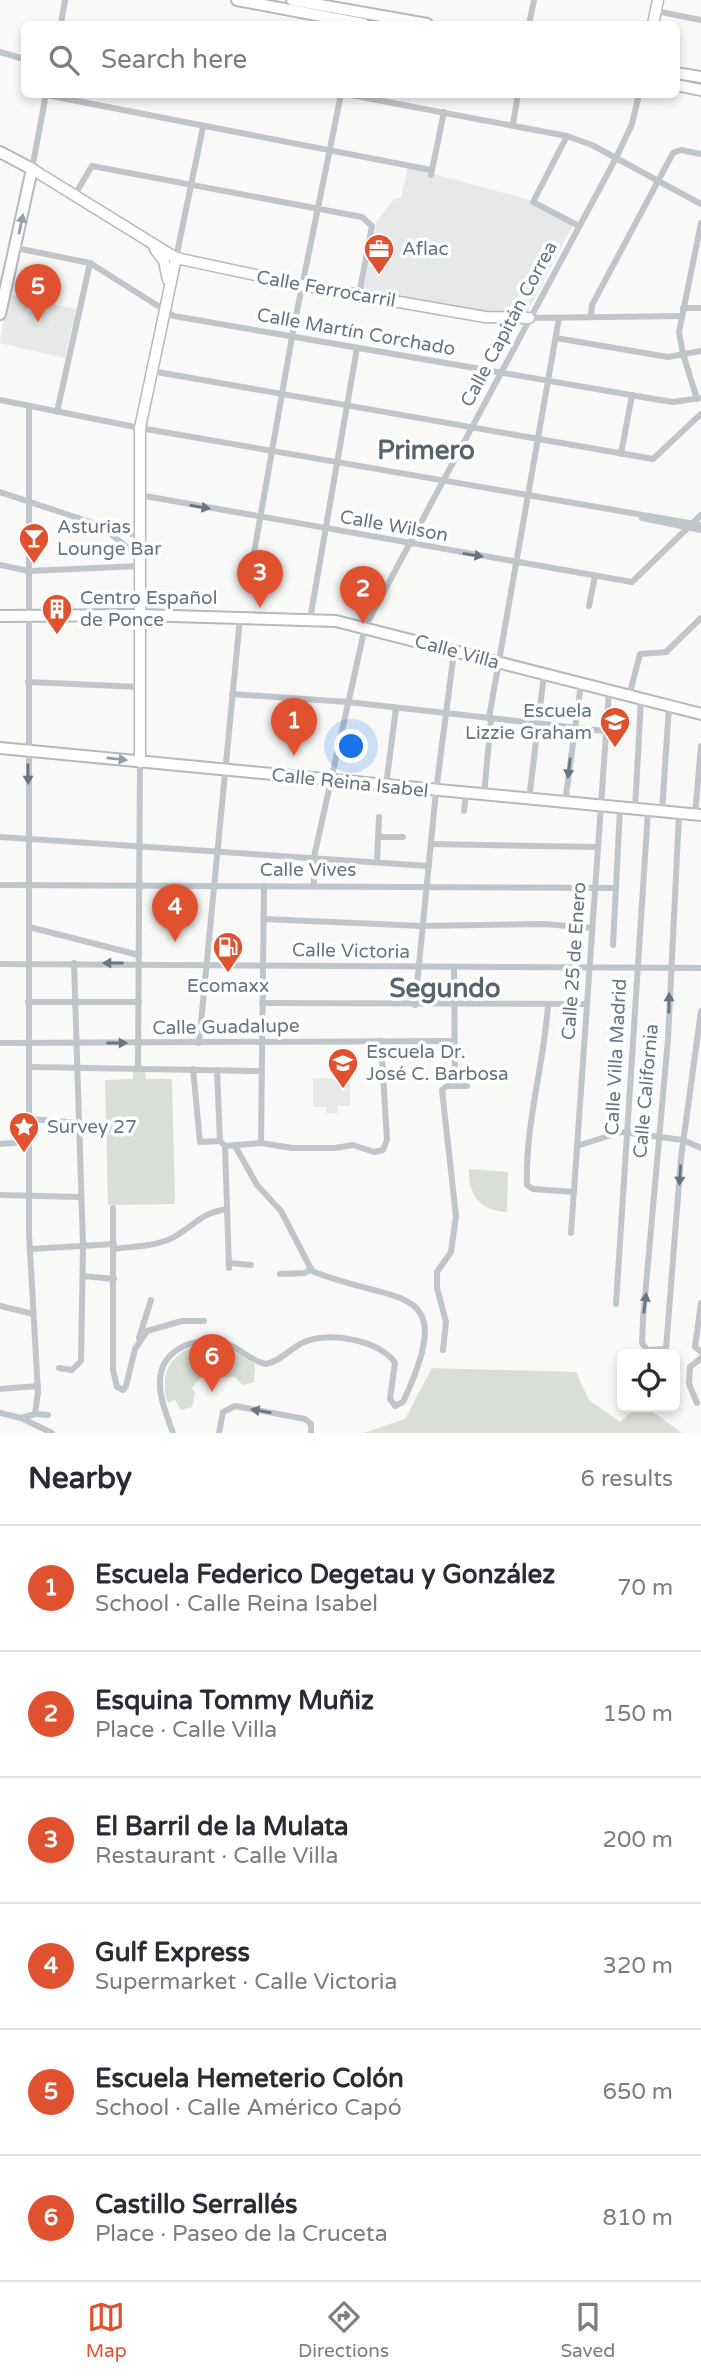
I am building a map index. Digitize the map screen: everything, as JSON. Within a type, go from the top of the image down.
[{"type":"main road","points":[[237,0],[357,21]]},
{"type":"main road","points":[[292,0],[357,21]]},
{"type":"main road","points":[[680,74],[701,77]]},
{"type":"main road","points":[[680,86],[701,90]]},
{"type":"main road","name":"Calle Ferrocarril","points":[[0,152],[32,169]]},
{"type":"main road","points":[[0,314],[32,169]]},
{"type":"main road","name":"Calle Villa","points":[[0,616],[140,615],[310,619],[365,627],[499,664],[701,714]]},
{"type":"main road","name":"Calle Reina Isabel","points":[[0,748],[698,815]]},
{"type":"street","points":[[62,21],[65,0]]},
{"type":"street","points":[[530,21],[534,0]]},
{"type":"street","points":[[657,5],[701,20]]},
{"type":"street","points":[[0,52],[21,58]]},
{"type":"street","points":[[32,169],[45,98]]},
{"type":"street","points":[[61,98],[431,173],[444,112]]},
{"type":"street","points":[[254,553],[280,394],[342,98]]},
{"type":"street","points":[[365,98],[568,136],[616,158],[701,204]]},
{"type":"street","points":[[513,124],[517,98]]},
{"type":"street","name":"Calle Capitán Correa","points":[[314,886],[314,857],[365,627],[616,158],[632,124],[638,98]]},
{"type":"street","points":[[138,1067],[140,428],[203,127]]},
{"type":"street","points":[[568,136],[533,202],[578,225]]},
{"type":"street","points":[[592,316],[592,305],[673,153],[681,150],[701,154]]},
{"type":"street","points":[[73,197],[92,166],[362,217],[372,226],[359,295]]},
{"type":"street","name":"Calle Ferrocarril","points":[[32,169],[73,197],[176,258],[302,285],[485,317],[681,316]]},
{"type":"street","points":[[699,398],[682,354],[679,332],[698,254],[701,223]]},
{"type":"street","points":[[150,244],[164,261],[169,284]]},
{"type":"street","points":[[16,248],[90,263],[57,412]]},
{"type":"street","name":"Calle Martín Corchado","points":[[90,263],[174,316],[673,402],[699,398]]},
{"type":"street","points":[[683,308],[701,308]]},
{"type":"street","points":[[484,796],[490,718],[559,318]]},
{"type":"street","points":[[556,338],[668,357],[701,351]]},
{"type":"street","points":[[310,619],[357,348]]},
{"type":"street","points":[[151,371],[653,460],[701,414]]},
{"type":"street","points":[[621,454],[632,395]]},
{"type":"street","points":[[0,400],[271,452],[527,495],[701,528]]},
{"type":"street","points":[[29,406],[29,1196],[38,1386],[35,1412]]},
{"type":"street","points":[[0,492],[140,536]]},
{"type":"street","name":"Calle Wilson","points":[[139,495],[409,545],[632,582],[691,526]]},
{"type":"street","points":[[691,526],[701,515]]},
{"type":"street","points":[[99,525],[140,561]]},
{"type":"street","points":[[0,565],[29,571],[140,561]]},
{"type":"street","points":[[589,607],[595,576]]},
{"type":"street","points":[[199,1043],[240,618]]},
{"type":"street","points":[[629,696],[640,654],[659,655],[666,652],[701,618]]},
{"type":"street","points":[[415,1005],[436,791],[454,652]]},
{"type":"street","points":[[529,800],[544,674]]},
{"type":"street","points":[[28,682],[140,687]]},
{"type":"street","points":[[565,804],[580,684]]},
{"type":"street","name":"Calle 25 de Enero","points":[[571,1234],[609,691]]},
{"type":"street","points":[[232,694],[348,702],[605,732]]},
{"type":"street","points":[[635,810],[641,699]]},
{"type":"street","points":[[662,813],[669,706]]},
{"type":"street","points":[[386,786],[396,708]]},
{"type":"street","points":[[698,815],[701,746]]},
{"type":"street","points":[[464,811],[466,794]]},
{"type":"street","points":[[613,945],[620,809]]},
{"type":"street","name":"Calle Villa Madrid","points":[[616,1304],[648,811]]},
{"type":"street","name":"Calle California","points":[[679,814],[668,1039],[657,1136],[642,1343],[647,1350],[666,1349],[683,1140]]},
{"type":"street","points":[[377,862],[379,817]]},
{"type":"street","points":[[0,837],[429,866]]},
{"type":"street","points":[[379,837],[403,837]]},
{"type":"street","points":[[432,844],[597,847]]},
{"type":"street","name":"Calle Vives","points":[[0,885],[615,888]]},
{"type":"street","points":[[261,1143],[264,886]]},
{"type":"street","points":[[264,919],[422,926],[545,924],[591,928]]},
{"type":"street","points":[[29,927],[139,955]]},
{"type":"street","points":[[59,1368],[72,1370],[81,1361],[83,1246],[74,963]]},
{"type":"street","name":"Calle Victoria","points":[[0,964],[701,968]]},
{"type":"street","points":[[454,967],[452,1041],[455,1086]]},
{"type":"street","points":[[28,1002],[139,1002]]},
{"type":"street","points":[[262,1003],[453,1006],[586,1004]]},
{"type":"street","points":[[548,1005],[545,1052],[531,1117],[526,1182],[533,1189],[574,1192]]},
{"type":"street","points":[[683,1140],[701,1011]]},
{"type":"street","points":[[193,1069],[200,1142],[235,1146],[261,1143],[292,1148],[353,1145],[374,1152],[383,1150],[387,1140],[381,1041]]},
{"type":"street","name":"Calle Guadalupe","points":[[0,1043],[452,1041]]},
{"type":"street","points":[[30,1067],[261,1071]]},
{"type":"street","points":[[217,1070],[230,1265],[251,1265]]},
{"type":"street","points":[[443,1350],[446,1322],[436,1285],[437,1272],[451,1252],[455,1224],[442,1090],[467,1086]]},
{"type":"street","points":[[30,1119],[80,1123]]},
{"type":"street","points":[[577,1146],[615,1133],[628,1133],[683,1140],[701,1148]]},
{"type":"street","points":[[0,1144],[29,1142]]},
{"type":"street","points":[[173,1433],[161,1392],[162,1371],[171,1355],[198,1340],[224,1343],[266,1364],[309,1340],[331,1338],[360,1343],[382,1351],[393,1360],[396,1374],[390,1402],[395,1406],[403,1402],[426,1345],[422,1316],[400,1295],[334,1280],[311,1269],[281,1211],[257,1185],[235,1146]]},
{"type":"street","points":[[0,1195],[81,1197]]},
{"type":"street","points":[[113,1208],[113,1370],[120,1390],[126,1386],[150,1300]]},
{"type":"street","points":[[31,1250],[83,1246],[132,1249],[169,1239],[201,1216],[227,1209]]},
{"type":"street","points":[[280,1274],[305,1273],[311,1269]]},
{"type":"street","points":[[83,1276],[114,1279]]},
{"type":"street","points":[[699,1351],[701,1303]]},
{"type":"street","points":[[0,1306],[33,1314]]},
{"type":"street","points":[[138,1344],[147,1331],[156,1326],[182,1321],[204,1321]]},
{"type":"street","points":[[697,1403],[689,1377],[690,1367],[701,1358]]},
{"type":"street","points":[[0,1389],[38,1386]]},
{"type":"street","points":[[27,1405],[35,1412],[48,1415]]},
{"type":"street","points":[[219,1433],[223,1412],[235,1406],[305,1419],[311,1424],[311,1433]]},
{"type":"street","points":[[21,1418],[35,1412]]},
{"type":"street","points":[[0,1413],[21,1418],[52,1433]]},
{"type":"shaded area","points":[[408,167],[527,199],[573,225],[527,313],[490,313],[363,292],[377,220],[395,198],[401,198]]},
{"type":"shaded area","points":[[8,294],[76,309],[65,358],[0,343]]},
{"type":"shaded area","points":[[133,1070],[145,1070],[146,1079],[172,1079],[175,1204],[108,1205],[105,1080],[133,1079]]},
{"type":"shaded area","points":[[313,1078],[350,1078],[350,1106],[338,1106],[337,1113],[327,1113],[326,1107],[313,1107]]},
{"type":"shaded area","points":[[469,1169],[508,1172],[507,1212],[490,1209],[478,1200],[471,1187]]},
{"type":"shaded area","points":[[198,1345],[228,1348],[255,1364],[254,1382],[243,1385],[234,1377],[226,1378],[221,1373],[216,1377],[212,1371],[203,1375],[192,1388],[195,1393],[192,1407],[181,1410],[175,1400],[168,1403],[166,1375],[173,1360]]},
{"type":"shaded area","points":[[432,1368],[576,1372],[589,1400],[620,1422],[631,1412],[653,1412],[682,1433],[364,1433],[405,1419]]},
{"type":"place","name":"Aflac","points":[[379,276]]},
{"type":"place","name":"Escuela Hemeterio Colón","points":[[38,322]]},
{"type":"place","name":"Asturias Lounge Bar","points":[[34,565]]},
{"type":"place","name":"El Barril de la Mulata","points":[[260,608]]},
{"type":"place","name":"Esquina Tommy Muñiz","points":[[363,624]]},
{"type":"place","name":"Centro Español de Ponce","points":[[57,636]]},
{"type":"place","name":"Escuela Lizzie Graham","points":[[615,749]]},
{"type":"place","name":"Escuela Federico Degetau y González","points":[[294,756]]},
{"type":"place","name":"Gulf Express","points":[[175,942]]},
{"type":"place","name":"Ecomaxx","points":[[228,974]]},
{"type":"place","name":"Escuela Dr. José C. Barbosa","points":[[343,1090]]},
{"type":"place","name":"Survey 27","points":[[24,1154]]},
{"type":"place","name":"Castillo Serrallés","points":[[212,1392]]},
{"type":"district","name":"Primero","points":[[426,450]]},
{"type":"district","name":"Segundo","points":[[445,988]]}]
